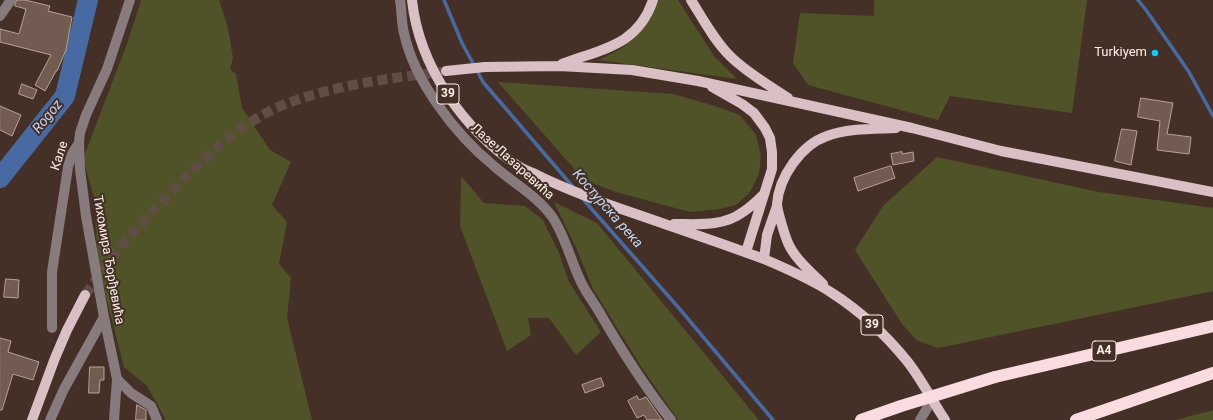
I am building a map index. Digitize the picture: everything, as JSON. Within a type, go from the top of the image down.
[{"type":"highway","name":"A4","points":[[861,420],[995,377],[1213,326]]},
{"type":"highway","points":[[1076,420],[1213,373]]},
{"type":"main road","name":"39","points":[[412,0],[420,39],[438,78],[452,101],[491,144],[519,166],[566,189],[746,252],[787,269],[832,292],[859,312],[882,334],[907,362],[945,420]]},
{"type":"main road","points":[[559,66],[583,56],[603,51],[627,37],[644,20],[653,0]]},
{"type":"main road","points":[[691,0],[712,35],[730,56],[748,71],[793,102]]},
{"type":"main road","points":[[451,71],[485,66],[559,66],[632,70],[698,81],[912,128],[1001,151],[1213,192]]},
{"type":"main road","points":[[698,81],[742,104],[754,113],[770,138],[772,169],[746,252]]},
{"type":"main road","points":[[764,259],[767,235],[777,206],[780,190],[788,169],[800,154],[813,142],[827,136],[852,131],[912,128]]},
{"type":"main road","points":[[665,224],[707,224],[720,222],[742,213],[766,192]]},
{"type":"main road","points":[[777,206],[788,243],[802,263],[832,292]]},
{"type":"main road","points":[[32,420],[55,358],[67,330],[85,295]]},
{"type":"street","points":[[0,16],[11,0]]},
{"type":"street","name":"Кале","points":[[52,328],[52,272],[68,167],[72,154],[79,143],[80,134],[86,115],[107,69],[130,0]]},
{"type":"street","name":"Лазе Лазаревића","points":[[400,0],[404,32],[412,58],[427,88],[445,116],[474,149],[494,167],[525,189],[552,216],[562,233],[573,266],[582,285],[617,342],[671,420]]},
{"type":"street","name":"Тихомира Ђорђевића","points":[[79,143],[80,169],[86,216],[117,379],[114,420]]},
{"type":"street","points":[[50,420],[64,389],[104,317]]},
{"type":"street","points":[[117,379],[131,393],[151,406],[157,420]]},
{"type":"street","points":[[920,420],[932,400]]},
{"type":"green space","points":[[141,0],[219,0],[228,28],[233,58],[230,69],[236,74],[242,108],[270,150],[291,162],[272,205],[287,222],[279,264],[291,278],[287,318],[312,420],[166,420],[147,386],[124,367],[97,254],[95,201],[83,159],[128,41]]},
{"type":"green space","points":[[658,0],[678,0],[714,56],[737,79],[599,60],[622,48],[638,34],[651,18]]},
{"type":"green space","points":[[874,0],[1087,0],[1072,113],[950,96],[938,120],[808,85],[793,63],[800,13],[874,16]]},
{"type":"green space","points":[[498,82],[673,94],[715,106],[740,115],[756,135],[761,156],[759,174],[750,192],[736,205],[720,209],[690,212],[616,192],[584,180]]},
{"type":"green space","points":[[937,157],[1099,192],[1213,208],[1213,291],[938,348],[916,340],[902,324],[855,250],[883,206]]},
{"type":"green space","points":[[461,176],[484,203],[525,206],[543,220],[559,253],[569,282],[601,332],[576,355],[549,318],[528,318],[531,335],[507,351],[460,226]]},
{"type":"green space","points":[[554,202],[597,223],[759,420],[678,420],[642,368],[593,289],[578,252]]},
{"type":"green space","points":[[1213,410],[1213,420],[1176,420]]},
{"type":"building","points":[[17,0],[25,0],[50,6],[48,11],[72,17],[66,50],[57,71],[45,91],[35,85],[51,55],[0,42],[0,29],[19,34],[26,9],[15,6]]},
{"type":"building","points":[[22,84],[37,90],[33,99],[19,94]]},
{"type":"building","points":[[1141,98],[1173,103],[1167,134],[1191,137],[1189,154],[1157,150],[1160,121],[1138,117]]},
{"type":"building","points":[[0,106],[21,115],[12,136],[0,130]]},
{"type":"building","points":[[1122,129],[1137,131],[1131,165],[1115,161]]},
{"type":"building","points":[[902,152],[902,154],[913,152],[914,161],[893,165],[891,154]]},
{"type":"building","points":[[891,166],[895,178],[858,191],[854,178]]},
{"type":"building","points":[[6,279],[19,280],[18,298],[4,297]]},
{"type":"building","points":[[0,338],[11,341],[8,352],[39,362],[33,380],[13,374],[2,410],[0,410]]},
{"type":"building","points":[[90,367],[104,367],[104,380],[100,380],[99,393],[89,393]]},
{"type":"building","points":[[601,378],[604,386],[585,393],[582,385]]},
{"type":"building","points":[[637,396],[639,400],[646,397],[662,420],[647,420],[644,415],[637,418],[628,401]]},
{"type":"building","points":[[137,405],[146,410],[146,420],[136,420]]},
{"type":"waterway","name":"Rogoz","points":[[0,178],[65,96],[88,0]]},
{"type":"waterway","name":"Костурска река","points":[[444,0],[462,43],[483,82],[573,187]]},
{"type":"waterway","points":[[1138,0],[1189,72],[1213,116]]},
{"type":"waterway","name":"Костурска река","points":[[582,198],[678,307],[773,420]]},
{"type":"tunnel","points":[[85,295],[125,241],[172,191],[217,147],[251,122],[288,103],[325,91],[383,80],[442,72]]},
{"type":"place","name":"Turkiyem","points":[[1155,53]]}]
